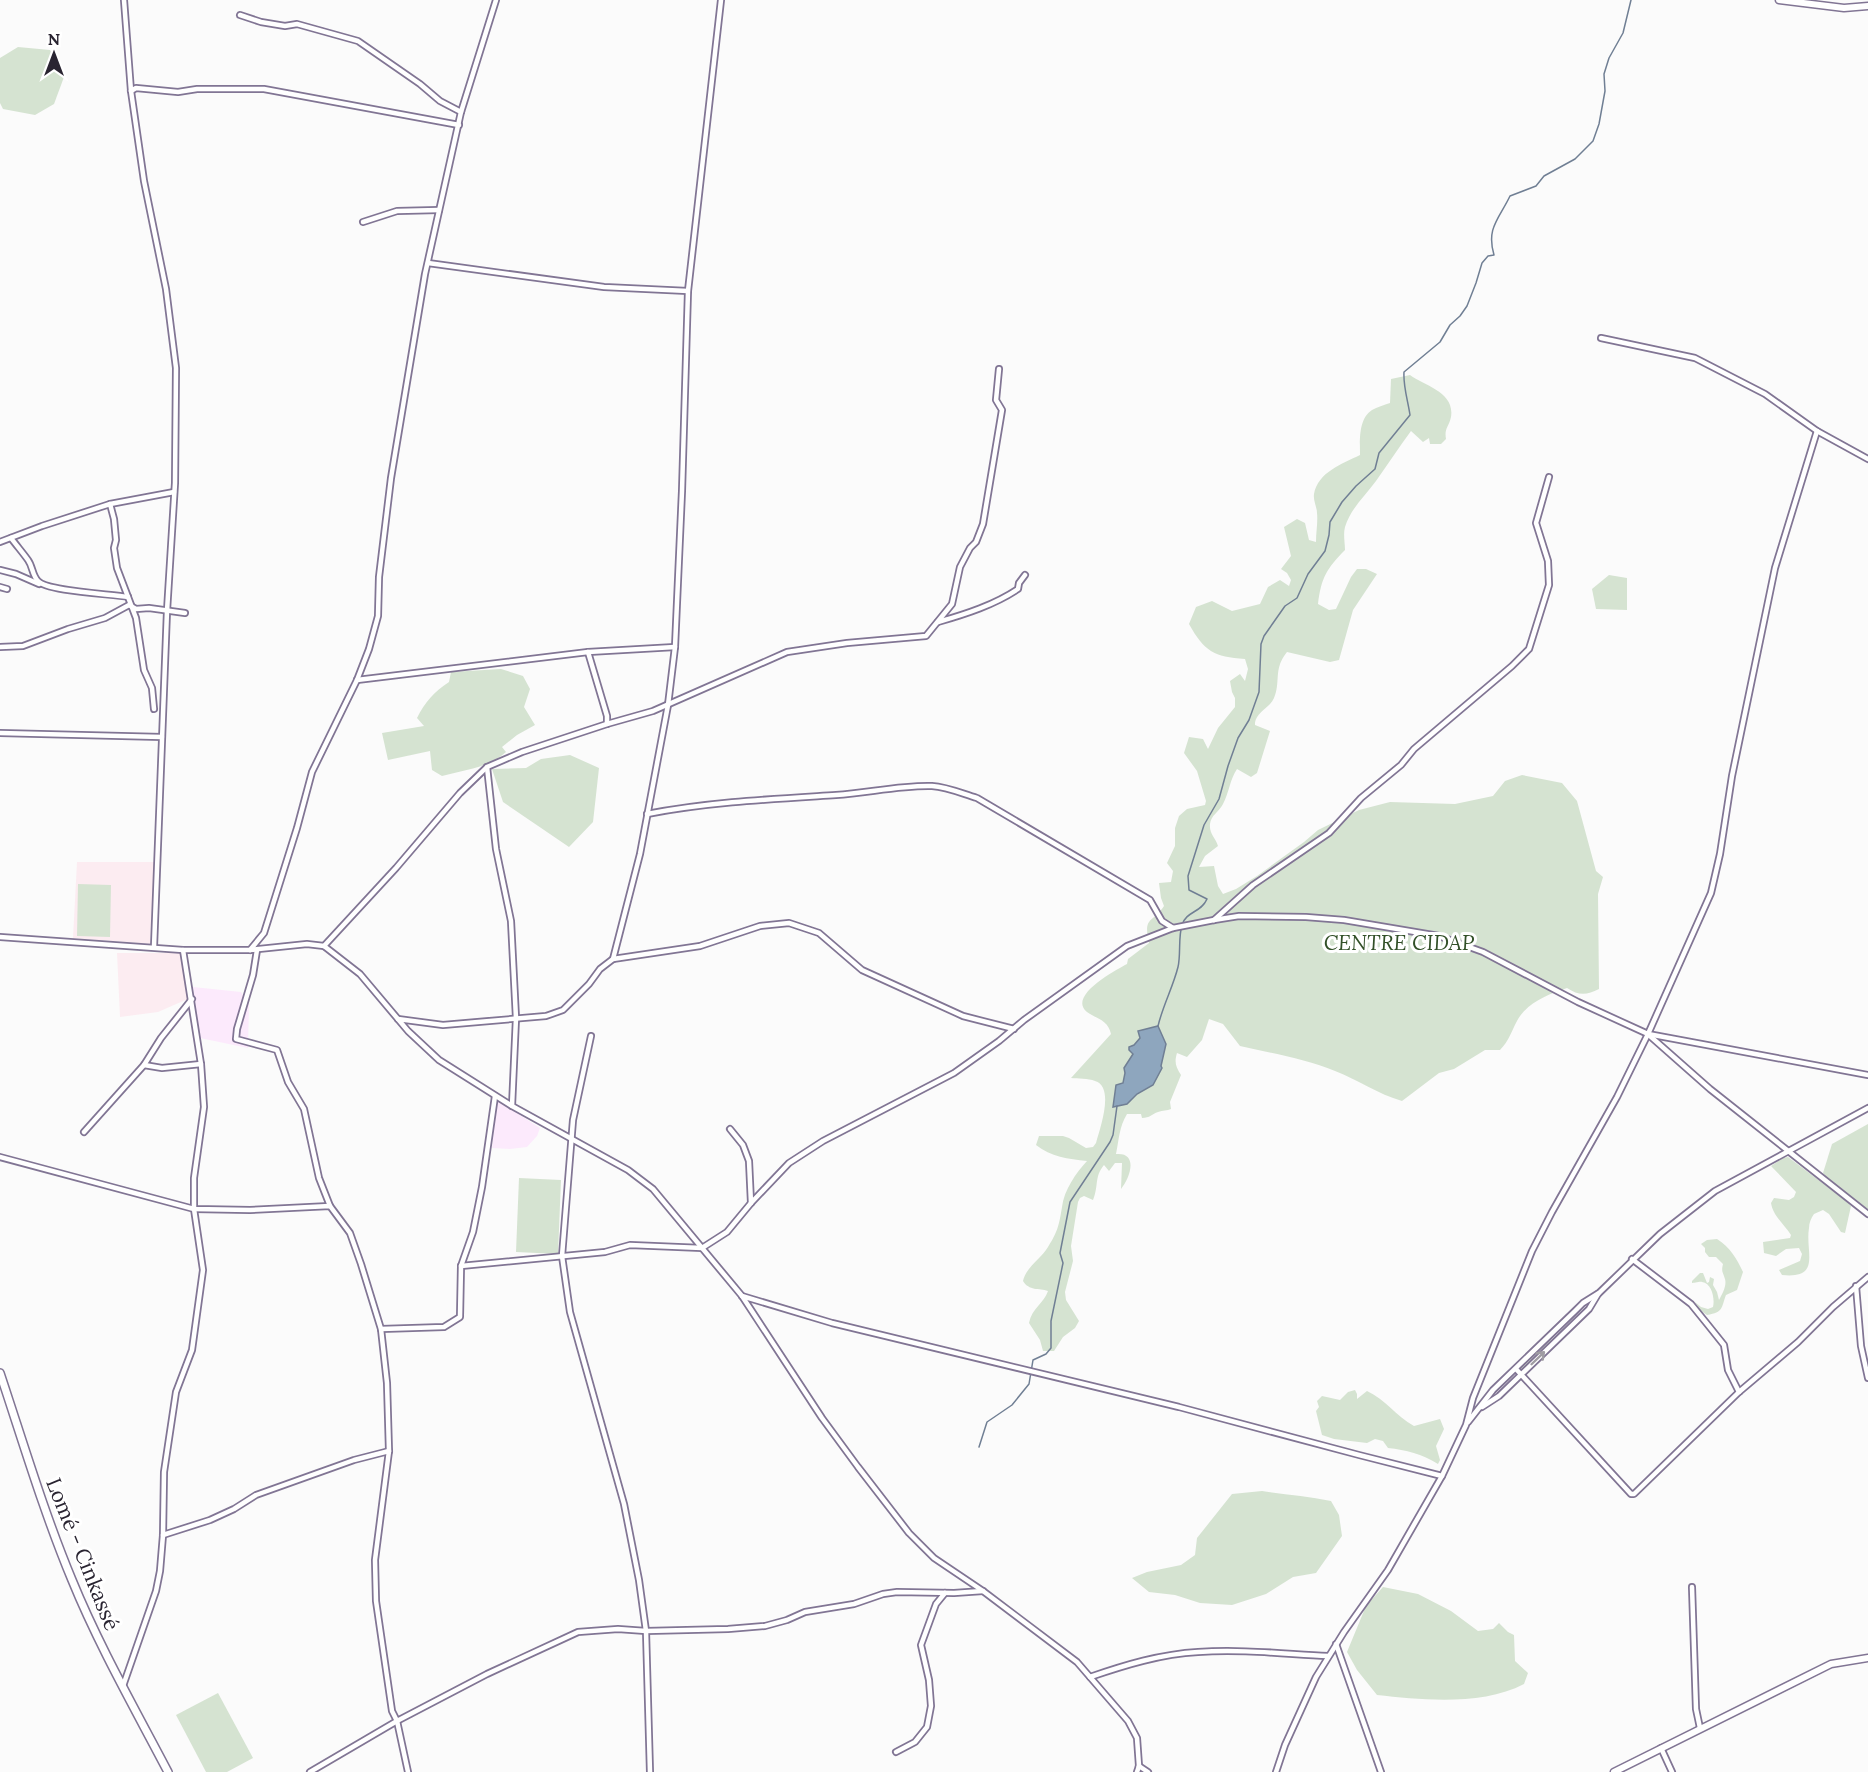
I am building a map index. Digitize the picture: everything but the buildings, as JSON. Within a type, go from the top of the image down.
[{"type":"highway","name":"Lomé - Cinkassé","points":[[0,1373],[57,1543],[93,1628],[168,1772]]},
{"type":"main road","points":[[1779,0],[1844,8],[1868,6]]},
{"type":"main road","points":[[1614,1772],[1831,1664],[1868,1658]]},
{"type":"street","points":[[124,0],[131,91],[144,181],[166,289],[176,368],[174,492],[154,947]]},
{"type":"street","points":[[250,950],[264,933],[312,772],[357,680],[369,650],[378,616],[379,577],[391,478],[428,263],[461,112],[496,0]]},
{"type":"street","points":[[613,959],[648,814],[668,705],[675,647],[688,291],[721,0]]},
{"type":"street","points":[[240,15],[261,22],[285,26],[297,24],[358,41],[420,84],[440,101],[461,112]]},
{"type":"street","points":[[131,91],[136,88],[178,92],[197,89],[264,89],[459,125]]},
{"type":"street","points":[[363,222],[397,211],[439,210]]},
{"type":"street","points":[[428,263],[604,287],[688,291]]},
{"type":"street","points":[[1601,338],[1695,358],[1765,394],[1817,431],[1868,459]]},
{"type":"street","points":[[324,946],[396,868],[460,793],[487,767],[522,752],[653,711],[787,652],[847,643],[926,636],[952,604],[960,567],[970,548],[976,542],[983,524],[1002,410],[996,400],[999,369]]},
{"type":"street","points":[[1276,1772],[1293,1725],[1316,1677],[1336,1644],[1388,1570],[1442,1476],[1466,1425],[1473,1398],[1532,1251],[1617,1097],[1711,893],[1720,854],[1732,776],[1775,568],[1817,431]]},
{"type":"street","points":[[1214,920],[1253,885],[1329,833],[1361,798],[1401,765],[1414,749],[1529,649],[1549,585],[1548,561],[1536,523],[1549,477]]},
{"type":"street","points":[[0,542],[110,504],[174,492]]},
{"type":"street","points":[[110,504],[114,519],[117,568],[127,591],[139,632],[144,670],[152,688],[154,709]]},
{"type":"street","points":[[11,538],[28,560],[39,584]]},
{"type":"street","points":[[0,570],[51,587],[128,597]]},
{"type":"street","points":[[938,622],[983,608],[1003,599],[1018,589],[1018,583],[1025,575]]},
{"type":"street","points":[[0,587],[7,589]]},
{"type":"street","points":[[0,647],[23,646],[105,618],[129,605],[136,609],[148,608],[185,613]]},
{"type":"street","points":[[357,680],[588,652],[675,647]]},
{"type":"street","points":[[588,652],[607,716],[607,724]]},
{"type":"street","points":[[0,733],[162,737]]},
{"type":"street","points":[[487,767],[496,849],[511,921],[516,1018],[512,1106]]},
{"type":"street","points":[[648,814],[723,802],[840,795],[934,786],[977,798],[1131,888],[1150,900],[1162,921],[1176,928]]},
{"type":"street","points":[[461,1266],[606,1252],[630,1245],[702,1248],[727,1232],[789,1163],[823,1141],[954,1073],[1127,946],[1176,928],[1239,916],[1344,920],[1439,936],[1483,952],[1578,1002],[1648,1034],[1868,1075]]},
{"type":"street","points":[[398,1019],[443,1024],[546,1016],[563,1010],[590,984],[600,969],[613,959],[700,946],[760,926],[789,923],[819,933],[862,970],[963,1016],[1014,1029]]},
{"type":"street","points":[[0,937],[183,950],[257,950],[308,944],[324,946],[360,974],[426,1049],[495,1096],[628,1170],[653,1189],[742,1296],[822,1418],[909,1533],[934,1558],[1077,1662],[1128,1721],[1137,1738],[1139,1766],[1137,1772]]},
{"type":"street","points":[[123,1686],[156,1591],[160,1571],[164,1472],[172,1415],[176,1392],[192,1350],[203,1270],[194,1209],[194,1178],[204,1107],[201,1064],[183,950]]},
{"type":"street","points":[[257,950],[253,975],[236,1039],[277,1050],[288,1082],[304,1109],[319,1178],[330,1206],[350,1233],[362,1264],[381,1329],[387,1383],[389,1451],[375,1560],[376,1601],[392,1711],[397,1721],[408,1772]]},
{"type":"street","points":[[84,1131],[144,1065],[161,1038],[192,999]]},
{"type":"street","points":[[1648,1034],[1710,1089],[1868,1214]]},
{"type":"street","points":[[591,1036],[570,1139],[562,1256],[570,1312],[624,1504],[639,1580],[646,1631],[650,1772]]},
{"type":"street","points":[[144,1065],[162,1068],[201,1064]]},
{"type":"street","points":[[381,1329],[444,1327],[460,1317],[461,1266],[473,1232],[482,1187],[495,1096]]},
{"type":"street","points":[[1480,1408],[1499,1396],[1580,1318],[1599,1293],[1632,1259],[1715,1191],[1868,1108]]},
{"type":"street","points":[[730,1129],[743,1145],[748,1161],[751,1203]]},
{"type":"street","points":[[0,1157],[194,1209],[250,1210],[330,1206]]},
{"type":"street","points":[[1632,1259],[1691,1304],[1708,1325],[1724,1345],[1728,1370],[1739,1392]]},
{"type":"street","points":[[1516,1369],[1631,1494],[1634,1494],[1739,1392],[1798,1342],[1868,1276]]},
{"type":"street","points":[[1856,1286],[1861,1346],[1868,1378]]},
{"type":"street","points":[[1466,1425],[1493,1390],[1583,1303],[1599,1293]]},
{"type":"street","points":[[742,1296],[832,1323],[1179,1407],[1442,1476]]},
{"type":"street","points":[[1575,1311],[1580,1318]]},
{"type":"street","points":[[1550,1336],[1555,1341]]},
{"type":"street","points":[[163,1535],[210,1520],[256,1495],[354,1460],[389,1451]]},
{"type":"street","points":[[1692,1587],[1696,1709],[1700,1728]]},
{"type":"street","points":[[310,1772],[397,1721],[487,1674],[578,1632],[618,1629],[646,1631],[728,1629],[765,1626],[788,1620],[805,1612],[854,1604],[883,1594],[982,1591]]},
{"type":"street","points":[[896,1752],[915,1742],[927,1726],[931,1706],[929,1680],[921,1645],[936,1604],[945,1593]]},
{"type":"street","points":[[1336,1644],[1382,1772]]},
{"type":"street","points":[[1090,1677],[1138,1662],[1198,1652],[1269,1652],[1328,1656]]},
{"type":"street","points":[[1661,1748],[1672,1772]]},
{"type":"street","points":[[1139,1766],[1148,1772]]},
{"type":"shaded area","points":[[77,862],[154,862],[150,944],[73,938]]},
{"type":"shaded area","points":[[117,953],[182,953],[190,998],[158,1012],[120,1017]]},
{"type":"shaded area","points":[[193,987],[241,992],[249,1004],[248,1048],[200,1038]]},
{"type":"shaded area","points":[[497,1100],[540,1128],[537,1136],[527,1147],[492,1148]]},
{"type":"green space","points":[[18,47],[50,50],[64,77],[54,104],[35,115],[3,109],[0,103],[0,58]]},
{"type":"green space","name":"CENTRE CIDAP","points":[[1410,375],[1438,391],[1448,401],[1451,417],[1446,430],[1446,439],[1441,444],[1430,444],[1429,438],[1423,442],[1411,431],[1351,514],[1344,530],[1345,550],[1326,574],[1318,604],[1329,610],[1336,609],[1357,569],[1366,569],[1377,574],[1353,610],[1339,660],[1330,662],[1287,652],[1283,658],[1274,698],[1257,717],[1255,725],[1270,731],[1257,773],[1251,777],[1237,769],[1223,804],[1213,816],[1210,824],[1218,846],[1205,856],[1199,867],[1214,866],[1218,886],[1223,894],[1257,876],[1318,830],[1359,810],[1390,802],[1455,804],[1493,796],[1505,781],[1522,775],[1562,783],[1577,801],[1596,871],[1603,877],[1598,894],[1599,989],[1583,994],[1567,988],[1539,1000],[1521,1015],[1500,1050],[1485,1050],[1454,1069],[1439,1073],[1402,1101],[1324,1067],[1240,1046],[1223,1024],[1209,1019],[1202,1040],[1187,1057],[1177,1053],[1176,1065],[1181,1075],[1170,1102],[1171,1109],[1145,1118],[1142,1118],[1141,1114],[1127,1114],[1124,1119],[1116,1154],[1128,1157],[1130,1167],[1121,1189],[1122,1163],[1115,1163],[1109,1171],[1104,1165],[1099,1174],[1093,1200],[1084,1196],[1078,1202],[1071,1246],[1073,1261],[1065,1292],[1066,1300],[1079,1321],[1075,1328],[1063,1337],[1054,1351],[1043,1351],[1040,1340],[1029,1323],[1048,1291],[1031,1288],[1023,1281],[1027,1271],[1054,1237],[1068,1188],[1087,1161],[1054,1155],[1036,1145],[1039,1136],[1063,1136],[1086,1148],[1093,1147],[1096,1143],[1103,1118],[1104,1091],[1095,1081],[1071,1078],[1111,1034],[1105,1023],[1087,1012],[1083,1006],[1083,999],[1095,984],[1127,964],[1128,959],[1149,943],[1148,924],[1164,906],[1159,883],[1171,882],[1173,871],[1167,863],[1175,846],[1175,828],[1179,816],[1187,809],[1205,805],[1206,801],[1197,771],[1184,753],[1189,737],[1203,739],[1208,749],[1218,728],[1235,707],[1230,681],[1240,674],[1245,681],[1248,669],[1245,659],[1211,651],[1200,641],[1189,624],[1196,607],[1212,601],[1232,611],[1260,604],[1268,587],[1280,580],[1289,586],[1291,580],[1281,569],[1291,556],[1284,527],[1297,519],[1305,523],[1309,540],[1316,542],[1317,511],[1314,494],[1316,486],[1326,474],[1360,455],[1362,425],[1367,414],[1390,403],[1391,379]]},
{"type":"green space","points":[[1609,575],[1627,578],[1627,610],[1596,609],[1592,589]]},
{"type":"green space","points":[[501,669],[523,676],[530,689],[524,707],[535,725],[502,747],[506,752],[484,765],[442,776],[432,770],[430,751],[388,760],[382,733],[424,726],[417,718],[430,698],[449,682],[451,672]]},
{"type":"green space","points":[[570,755],[599,768],[593,822],[569,847],[503,802],[492,769],[526,768],[541,759]]},
{"type":"green space","points":[[78,884],[111,885],[110,937],[77,936]]},
{"type":"green space","points":[[1868,1124],[1868,1210],[1823,1173],[1832,1144]]},
{"type":"green space","points":[[1788,1157],[1851,1206],[1845,1233],[1841,1232],[1829,1214],[1823,1210],[1814,1214],[1809,1226],[1807,1268],[1803,1273],[1782,1275],[1779,1270],[1800,1261],[1802,1254],[1799,1248],[1786,1249],[1776,1256],[1764,1253],[1763,1242],[1790,1238],[1791,1235],[1776,1216],[1771,1203],[1774,1198],[1789,1200],[1796,1192],[1771,1166]]},
{"type":"green space","points":[[519,1178],[561,1180],[558,1254],[516,1252]]},
{"type":"green space","points":[[1717,1239],[1733,1254],[1743,1272],[1737,1290],[1726,1295],[1719,1311],[1707,1315],[1695,1302],[1708,1309],[1713,1307],[1714,1300],[1710,1288],[1705,1283],[1692,1283],[1692,1281],[1700,1273],[1703,1273],[1707,1283],[1710,1277],[1714,1279],[1713,1285],[1719,1300],[1725,1284],[1723,1264],[1716,1257],[1709,1257],[1701,1244],[1707,1240]]},
{"type":"green space","points":[[1548,1340],[1551,1340],[1551,1343],[1521,1369],[1521,1367]]},
{"type":"green space","points":[[1355,1390],[1357,1399],[1367,1391],[1414,1426],[1440,1419],[1444,1429],[1436,1446],[1440,1460],[1438,1464],[1414,1453],[1388,1448],[1383,1441],[1375,1439],[1367,1443],[1334,1439],[1322,1435],[1316,1411],[1319,1407],[1317,1401],[1322,1396],[1340,1400],[1348,1392]]},
{"type":"green space","points":[[1262,1491],[1331,1501],[1339,1515],[1342,1536],[1316,1573],[1293,1577],[1266,1594],[1232,1605],[1200,1603],[1175,1595],[1149,1592],[1132,1578],[1147,1572],[1181,1565],[1195,1555],[1197,1538],[1232,1494]]},
{"type":"green space","points":[[1383,1587],[1418,1594],[1451,1611],[1478,1631],[1493,1629],[1499,1623],[1514,1635],[1515,1661],[1528,1673],[1524,1684],[1490,1696],[1452,1700],[1377,1695],[1357,1670],[1347,1652],[1366,1606]]},
{"type":"green space","points":[[218,1693],[253,1758],[227,1772],[206,1772],[176,1715]]},
{"type":"water","points":[[1158,1026],[1166,1044],[1162,1068],[1153,1085],[1137,1094],[1127,1104],[1113,1107],[1116,1085],[1123,1083],[1124,1068],[1133,1054],[1129,1047],[1140,1038],[1138,1031]]},
{"type":"waterway","points":[[1158,1026],[1178,967],[1182,925],[1184,920],[1201,907],[1207,899],[1189,890],[1188,876],[1204,825],[1219,799],[1238,738],[1249,720],[1259,692],[1261,644],[1264,636],[1285,606],[1297,598],[1308,574],[1325,551],[1330,522],[1342,502],[1375,469],[1379,453],[1410,415],[1404,372],[1440,342],[1450,325],[1467,306],[1482,263],[1488,256],[1494,255],[1493,231],[1510,196],[1536,186],[1544,176],[1575,159],[1593,141],[1599,124],[1605,91],[1604,74],[1609,58],[1623,33],[1631,0]]},
{"type":"waterway","points":[[979,1447],[987,1422],[1012,1405],[1029,1384],[1033,1360],[1046,1354],[1051,1348],[1051,1321],[1063,1263],[1060,1253],[1070,1202],[1110,1142],[1117,1106]]}]
